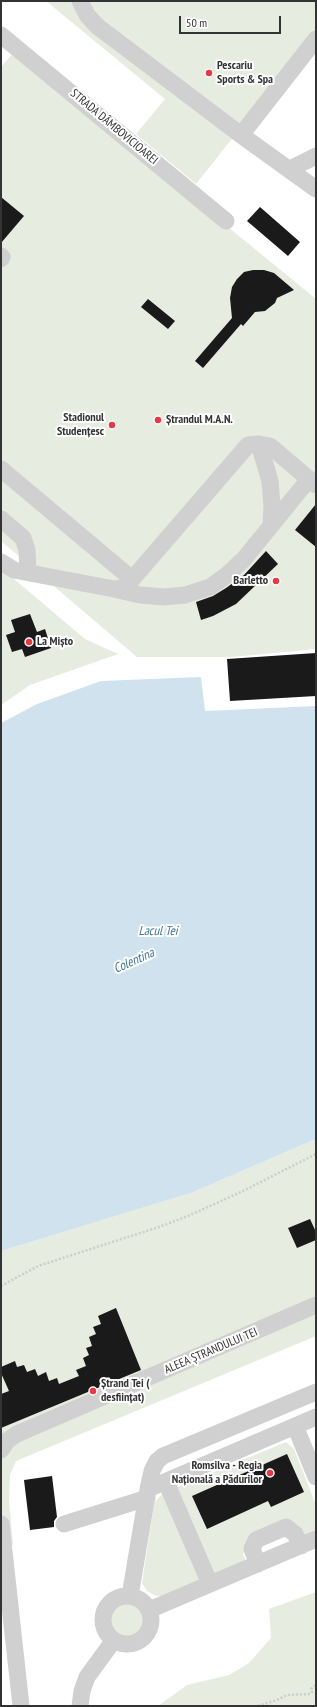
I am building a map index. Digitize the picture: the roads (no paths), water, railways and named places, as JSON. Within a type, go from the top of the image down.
[{"type":"street","points":[[80,1],[87,15],[97,26],[316,189]]},
{"type":"street","name":"STRADA DÂMBOVICIOAREI","points":[[1,35],[226,221]]},
{"type":"street","points":[[241,134],[316,39]]},
{"type":"street","points":[[290,169],[316,156]]},
{"type":"street","points":[[259,444],[270,480],[272,506],[271,526]]},
{"type":"street","points":[[1,562],[14,570],[140,595],[164,597],[185,594],[210,587],[227,575],[313,482],[270,446],[259,444],[248,445],[132,579],[122,588],[114,589]]},
{"type":"street","points":[[1,469],[132,579]]},
{"type":"street","points":[[1,519],[23,538],[27,550],[28,572]]},
{"type":"street","name":"ALEEA ȘTRANDULUI TEI","points":[[1,1450],[8,1440],[17,1434],[316,1305]]},
{"type":"street","points":[[130,1596],[152,1471],[157,1461],[163,1456],[316,1392]]},
{"type":"street","points":[[64,1524],[148,1493],[166,1482],[316,1417]]},
{"type":"street","points":[[295,1426],[316,1477]]},
{"type":"street","points":[[166,1482],[210,1584]]},
{"type":"street","points":[[1,1524],[21,1706]]},
{"type":"street","points":[[258,1564],[252,1549],[256,1540],[286,1527],[308,1543]]},
{"type":"street","points":[[149,1610],[308,1543]]},
{"type":"street","points":[[130,1596],[138,1598],[149,1610],[151,1618],[147,1632],[142,1638],[129,1643],[121,1643],[114,1640],[109,1635],[103,1622],[106,1608],[116,1598],[130,1596]]},
{"type":"street","points":[[80,1706],[82,1691],[88,1678],[114,1640]]},
{"type":"water","name":"Lacul Tei","points":[[201,677],[205,711],[316,706],[316,1139],[191,1193],[1,1251],[1,723],[37,704],[101,681]]},
{"type":"place","name":"Pescariu Sports & Spa","points":[[209,73]]},
{"type":"place","name":"Ștrandul M.A.N.","points":[[158,420]]},
{"type":"place","name":"Stadionul Studențesc","points":[[112,425]]},
{"type":"place","name":"Barletto","points":[[276,581]]},
{"type":"place","name":"La Mișto","points":[[29,642]]},
{"type":"place","name":"Ștrand Tei ( desființat)","points":[[93,1391]]},
{"type":"place","name":"Romsilva - Regia Națională a Pădurilor","points":[[270,1473]]},
{"type":"water label","name":"Colentina","points":[[134,961]]}]
